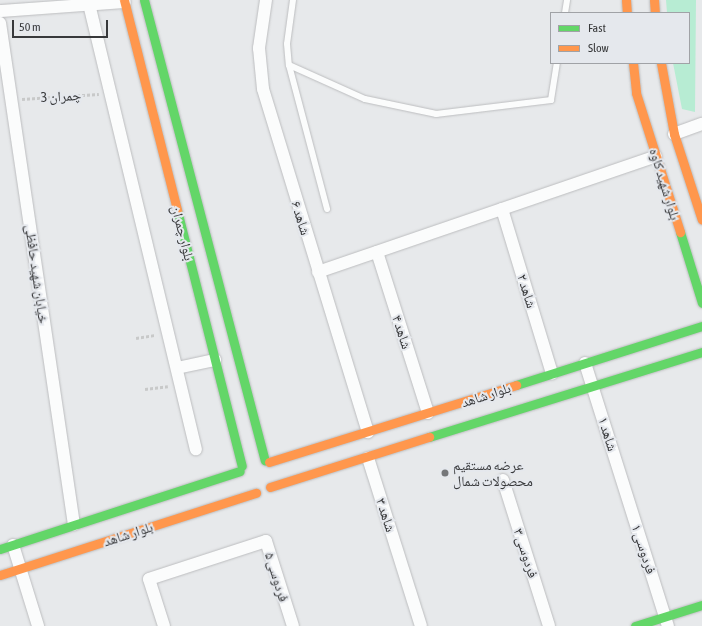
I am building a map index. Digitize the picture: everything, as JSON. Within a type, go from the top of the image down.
[{"type":"main road","name":"بلوار چمران","points":[[144,0],[271,467]]},
{"type":"main road","points":[[626,0],[627,12]]},
{"type":"main road","points":[[654,0],[655,12]]},
{"type":"main road","name":"بلوار چمران","points":[[125,1],[241,469]]},
{"type":"main road","name":"بلوار شهید کاوه","points":[[633,64],[636,93],[702,303]]},
{"type":"main road","name":"بلوار شهید کاوه","points":[[661,64],[674,134],[702,220]]},
{"type":"main road","points":[[149,99],[169,94]]},
{"type":"main road","name":"بلوار شاهد","points":[[271,467],[368,432],[702,326]]},
{"type":"main road","name":"بلوار شاهد","points":[[270,487],[368,458],[702,352]]},
{"type":"main road","points":[[252,459],[271,467],[270,487],[256,493],[242,483],[241,469],[252,459]]},
{"type":"main road","name":"بلوار شاهد","points":[[0,549],[241,469]]},
{"type":"main road","name":"بلوار شاهد","points":[[0,575],[256,493]]},
{"type":"main road","points":[[635,626],[667,621],[702,604]]},
{"type":"street","name":"شاهد ۶","points":[[266,0],[258,48],[263,89],[368,432]]},
{"type":"street","points":[[0,11],[125,1]]},
{"type":"street","points":[[89,4],[196,449]]},
{"type":"street","name":"خیابان شهید حافظی","points":[[0,23],[74,525]]},
{"type":"street","points":[[674,134],[702,124]]},
{"type":"street","points":[[318,272],[656,156]]},
{"type":"street","name":"شاهد ۲","points":[[502,209],[552,374]]},
{"type":"street","name":"شاهد ۴","points":[[377,252],[428,413]]},
{"type":"street","points":[[177,368],[215,360]]},
{"type":"street","name":"شاهد ۱","points":[[585,363],[623,482]]},
{"type":"street","name":"شاهد ۳","points":[[368,458],[421,626]]},
{"type":"street","name":"فردوسی ۳","points":[[503,480],[549,626]]},
{"type":"street","name":"فردوسی ۱","points":[[623,482],[667,621]]},
{"type":"street","name":"فردوسی ۵","points":[[164,626],[149,579],[266,541],[293,626]]},
{"type":"street","points":[[13,545],[38,626]]},
{"type":"lane","points":[[293,0],[289,64],[327,209]]},
{"type":"lane","points":[[565,12],[567,0]]},
{"type":"lane","points":[[289,64],[365,99],[436,114],[551,100],[557,64]]},
{"type":"path","name":"چمران 3","points":[[11,99],[111,93]]},
{"type":"path","points":[[136,338],[168,334]]},
{"type":"path","points":[[145,389],[181,384]]},
{"type":"green space","points":[[666,0],[696,0],[695,112],[682,109],[673,64],[690,64],[690,12],[667,12]]},
{"type":"traffic: fast","points":[[144,0],[265,460]]},
{"type":"traffic: fast","points":[[177,210],[242,466]]},
{"type":"traffic: fast","points":[[680,232],[702,303]]},
{"type":"traffic: fast","points":[[516,385],[702,326]]},
{"type":"traffic: fast","points":[[429,437],[702,352]]},
{"type":"traffic: fast","points":[[0,549],[240,471]]},
{"type":"traffic: fast","points":[[635,626],[702,605]]},
{"type":"traffic: slow","points":[[124,0],[177,210]]},
{"type":"traffic: slow","points":[[626,0],[627,12]]},
{"type":"traffic: slow","points":[[654,0],[655,12]]},
{"type":"traffic: slow","points":[[633,64],[636,93],[680,232]]},
{"type":"traffic: slow","points":[[661,64],[674,134],[702,220]]},
{"type":"traffic: slow","points":[[269,462],[516,385]]},
{"type":"traffic: slow","points":[[270,487],[429,437]]},
{"type":"traffic: slow","points":[[0,575],[256,493]]},
{"type":"place","name":"عرضه مستقیم محصولات شمال","points":[[445,473]]}]
